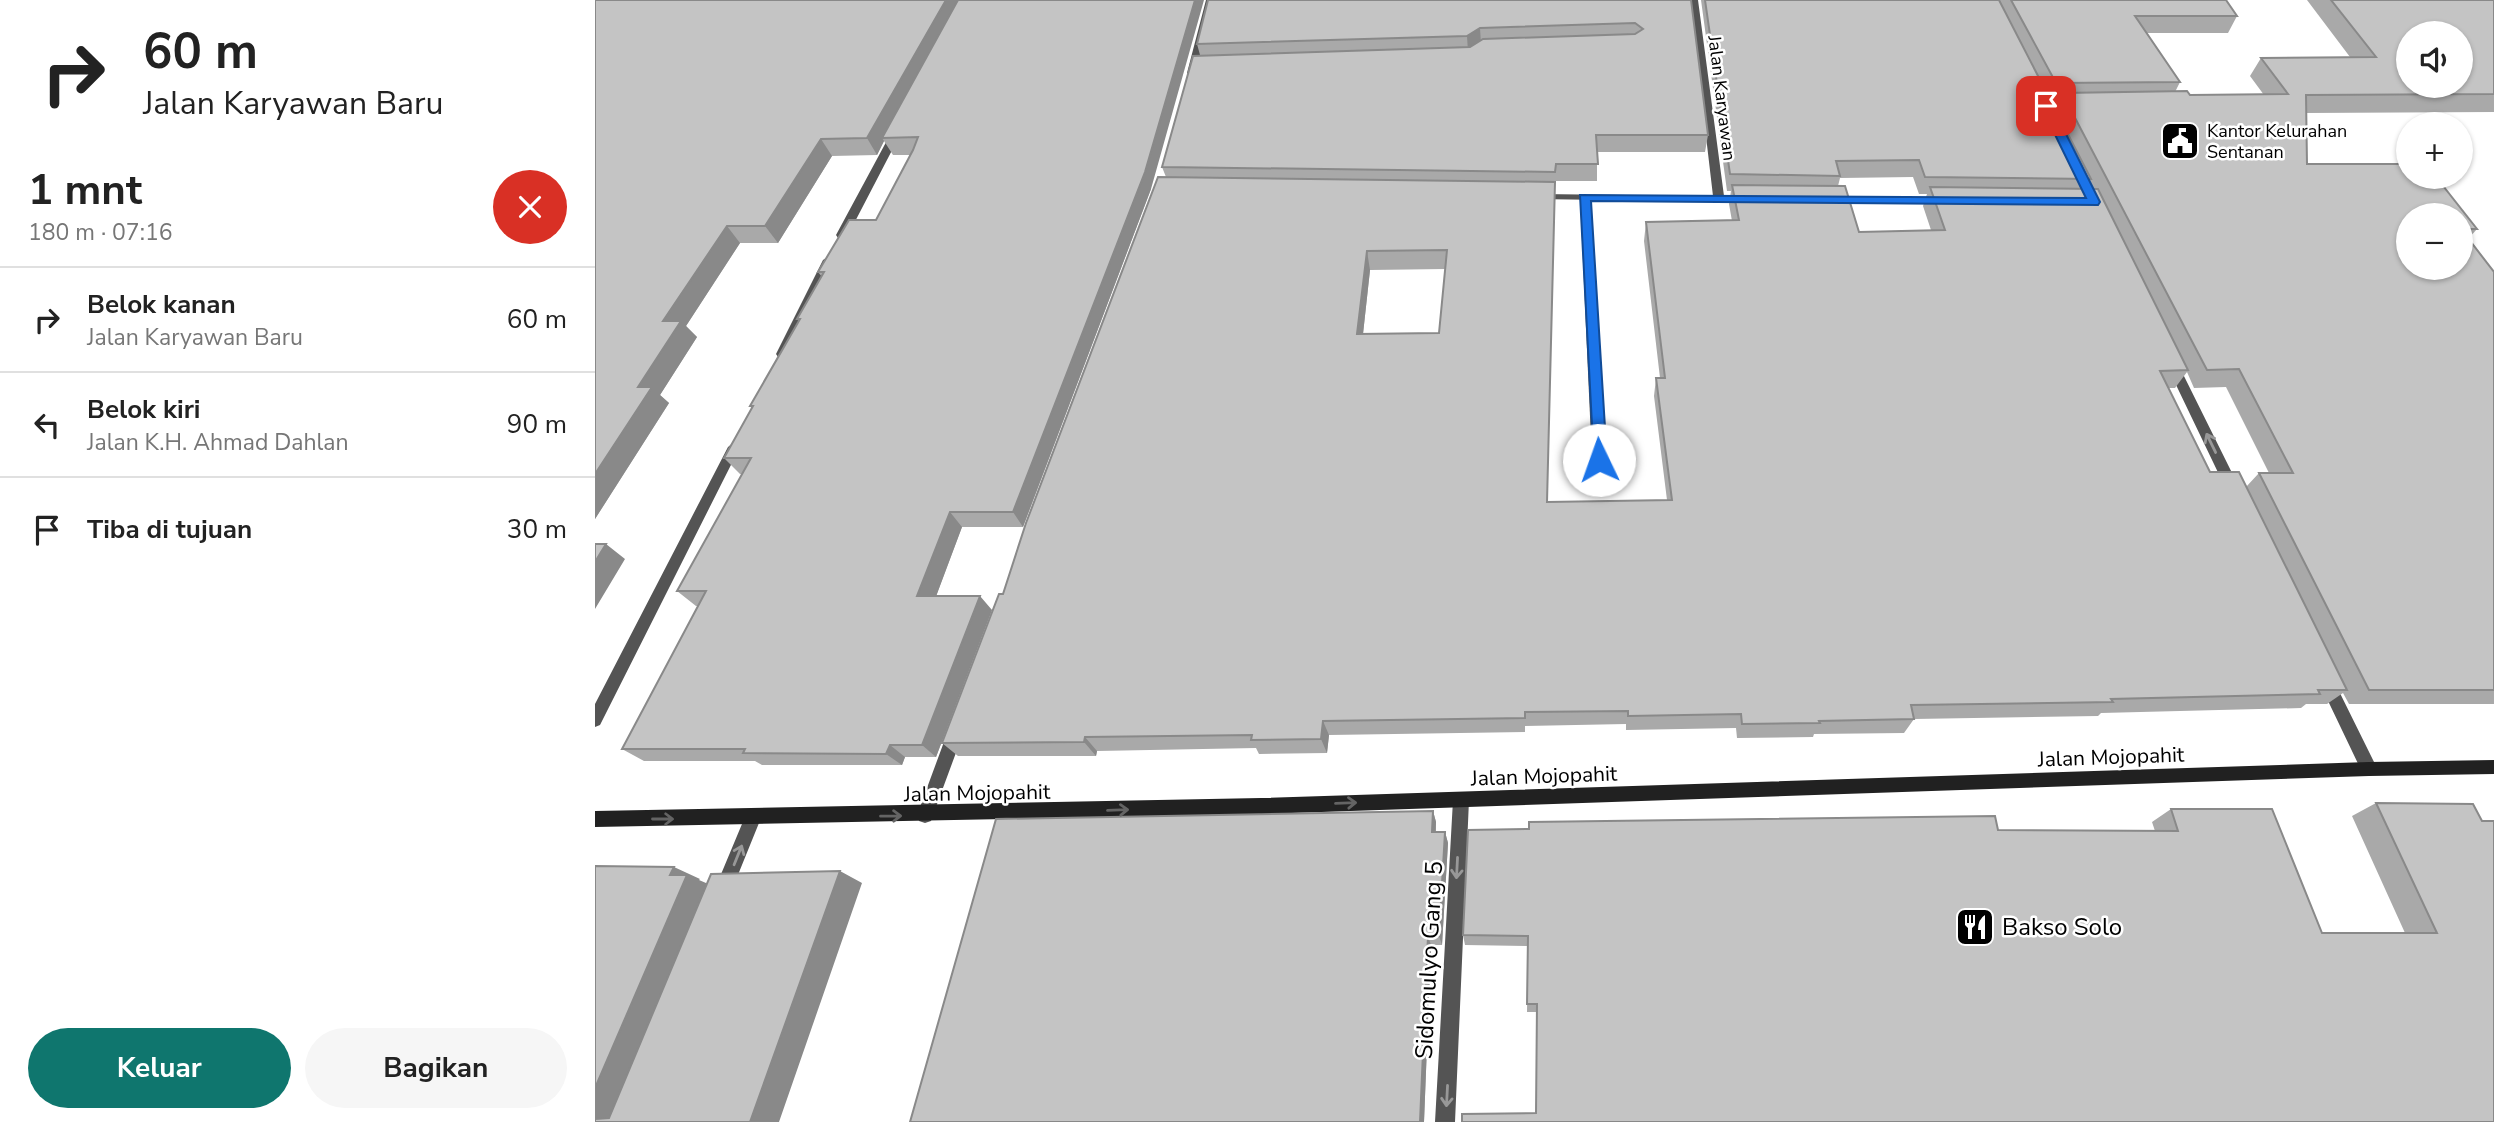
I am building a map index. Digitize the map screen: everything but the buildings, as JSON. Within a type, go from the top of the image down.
[{"type":"main road","name":"Jalan Mojopahit","points":[[595,820],[925,815],[2494,767]]},
{"type":"street","points":[[1187,92],[1210,0]]},
{"type":"street","name":"Jalan Karyawan","points":[[1694,0],[1719,199]]},
{"type":"street","points":[[1193,67],[1207,67]]},
{"type":"street","points":[[773,372],[900,125]]},
{"type":"street","points":[[1529,197],[1761,200]]},
{"type":"street","points":[[1584,197],[1599,460]]},
{"type":"street","points":[[1817,200],[1955,201]]},
{"type":"street","points":[[2166,351],[2239,500]]},
{"type":"street","points":[[595,720],[741,433]]},
{"type":"street","points":[[2323,674],[2369,769]]},
{"type":"street","points":[[925,815],[959,724]]},
{"type":"street","name":"Sidomulyo Gang 5","points":[[1445,1122],[1461,800]]},
{"type":"street","points":[[717,907],[753,818]]},
{"type":"place","name":"Kantor Kelurahan Sentanan","points":[[2180,141]]},
{"type":"place","name":"Bakso Solo","points":[[1975,927]]},
{"type":"route","points":[[1599,460],[1584,197],[2094,202],[2046,106]]}]
